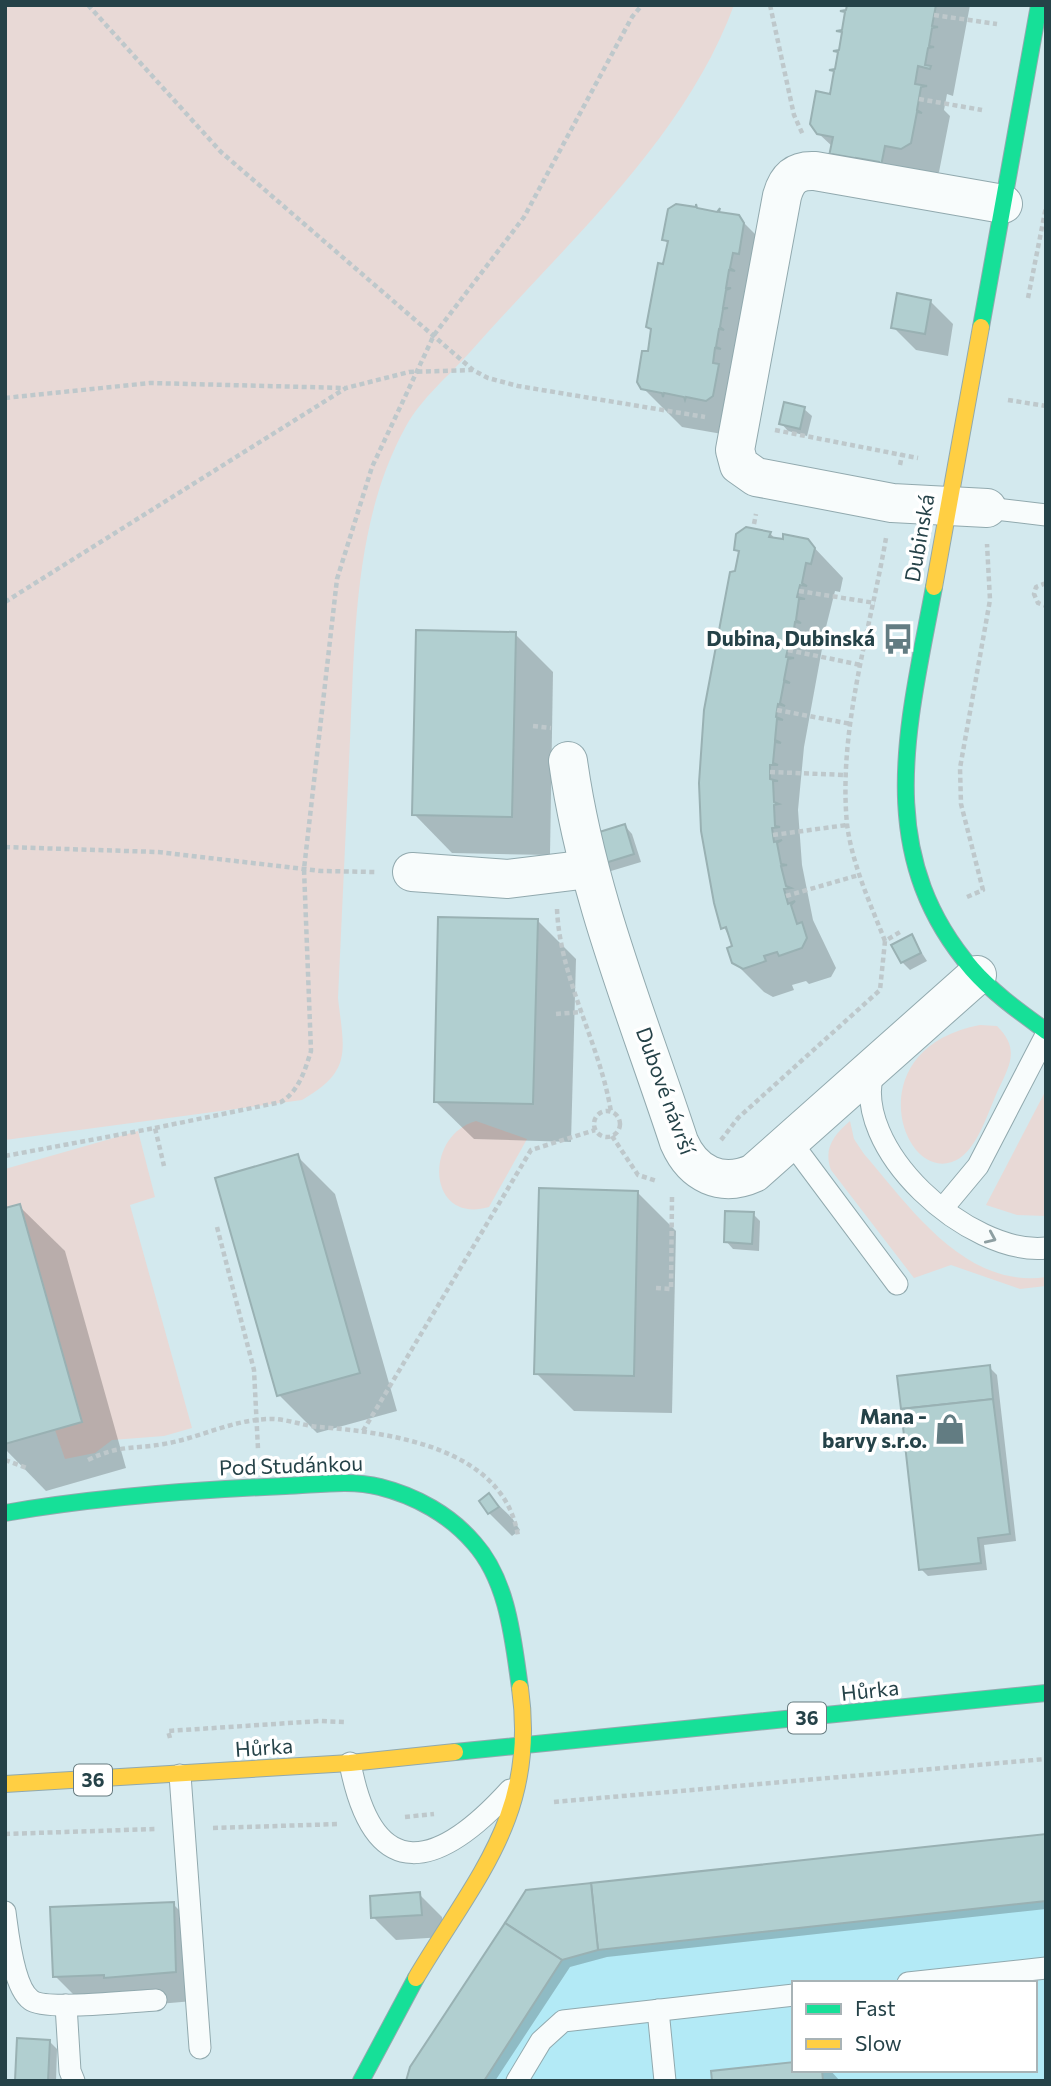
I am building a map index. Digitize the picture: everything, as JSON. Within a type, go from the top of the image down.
[{"type":"street","name":"Dubinská","points":[[1039,5],[947,506],[902,773],[905,825],[912,862],[933,914],[977,975],[1012,1008],[1046,1033]]},
{"type":"street","points":[[987,520],[947,506],[892,503],[750,475],[736,458],[782,195],[795,174],[815,171],[1003,204]]},
{"type":"street","name":"Dubové návrší","points":[[568,761],[572,871],[680,1142],[685,1156],[684,1176],[743,1178],[764,1166],[977,975]]},
{"type":"street","points":[[412,872],[508,879],[572,871]]},
{"type":"street","name":"Pod Studánkou","points":[[5,1513],[61,1503],[331,1482],[376,1485],[411,1496],[439,1514],[468,1538],[498,1580],[523,1703],[526,1747]]},
{"type":"street","name":"Hůrka","points":[[5,1784],[350,1763],[1046,1695]]},
{"type":"street","points":[[361,2081],[393,2015],[495,1848],[513,1806],[526,1747]]},
{"type":"lane","points":[[987,520],[1046,515]]},
{"type":"lane","points":[[943,1208],[978,1166],[1046,1033]]},
{"type":"lane","points":[[875,1067],[870,1100],[877,1131],[899,1165],[943,1208],[967,1226],[1003,1243],[1025,1248],[1046,1248]]},
{"type":"lane","points":[[790,1142],[897,1284]]},
{"type":"lane","points":[[350,1763],[356,1791],[373,1831],[391,1847],[408,1854],[428,1853],[457,1837],[493,1808],[521,1774]]},
{"type":"lane","points":[[180,1775],[200,2048]]},
{"type":"lane","points":[[5,1912],[11,1952],[22,1990],[31,2000],[40,2004],[66,2005],[156,2000]]},
{"type":"lane","points":[[926,1981],[1046,1968]]},
{"type":"lane","points":[[517,2081],[541,2041],[563,2021],[792,1995]]},
{"type":"lane","points":[[66,2005],[70,2071],[74,2081]]},
{"type":"lane","points":[[658,2010],[665,2081]]},
{"type":"path","points":[[88,5],[220,152],[473,370],[488,378],[518,386],[740,423],[902,455]]},
{"type":"path","points":[[5,1156],[239,1113],[291,1096],[312,1051],[304,869],[337,579],[372,467],[434,335],[524,217],[632,17],[642,5]]},
{"type":"path","points":[[770,5],[794,115],[808,146]]},
{"type":"path","points":[[934,15],[1008,26]]},
{"type":"path","points":[[919,99],[990,111]]},
{"type":"path","points":[[5,398],[150,383],[346,388],[416,372],[473,370]]},
{"type":"path","points":[[5,602],[346,388]]},
{"type":"path","points":[[1008,400],[1046,406]]},
{"type":"path","points":[[611,1136],[638,1175],[684,1176],[711,1157],[738,1118],[880,990],[885,941],[983,890],[961,804],[960,768],[990,600],[987,520]]},
{"type":"path","points":[[1045,606],[1035,600],[1034,594],[1036,587],[1046,583]]},
{"type":"path","points":[[799,591],[875,603]]},
{"type":"path","points":[[788,650],[861,665]]},
{"type":"path","points":[[777,710],[850,724]]},
{"type":"path","points":[[770,772],[846,775]]},
{"type":"path","points":[[773,835],[848,825]]},
{"type":"path","points":[[5,847],[158,852],[304,869],[412,872]]},
{"type":"path","points":[[572,871],[558,936],[603,1076],[611,1112],[617,1116],[619,1126],[611,1136]]},
{"type":"path","points":[[786,896],[859,875]]},
{"type":"path","points":[[556,1014],[582,1012]]},
{"type":"path","points":[[595,1130],[597,1116],[611,1112]]},
{"type":"path","points":[[155,1128],[164,1166]]},
{"type":"path","points":[[595,1130],[602,1136],[611,1136]]},
{"type":"path","points":[[363,1431],[531,1150],[595,1130]]},
{"type":"path","points":[[656,1288],[671,1289],[675,1208],[684,1176]]},
{"type":"path","points":[[217,1227],[254,1370],[258,1403],[256,1441],[262,1454]]},
{"type":"path","points":[[180,1775],[168,1731],[320,1721],[346,1723]]},
{"type":"shaded area","points":[[5,5],[734,5],[712,55],[685,102],[653,146],[582,231],[427,397],[405,428],[388,464],[367,540],[356,621],[338,998],[343,1046],[337,1069],[330,1079],[302,1100],[5,1140]]},
{"type":"shaded area","points":[[980,1025],[997,1026],[1004,1034],[1011,1056],[1007,1071],[973,1145],[960,1158],[940,1164],[922,1156],[908,1138],[901,1114],[903,1087],[915,1061],[940,1039]]},
{"type":"shaded area","points":[[1046,1090],[1046,1216],[1017,1215],[986,1205]]},
{"type":"shaded area","points":[[476,1121],[527,1139],[489,1207],[468,1209],[453,1203],[444,1192],[439,1176],[440,1160],[447,1143],[459,1130]]},
{"type":"shaded area","points":[[850,1121],[854,1139],[864,1154],[900,1197],[942,1240],[965,1257],[990,1270],[1017,1277],[1046,1277],[1046,1286],[1020,1289],[951,1265],[914,1278],[831,1170],[829,1149],[839,1131]]},
{"type":"shaded area","points":[[138,1131],[155,1197],[130,1205],[192,1428],[164,1436],[112,1440],[95,1453],[65,1459],[55,1430],[82,1422],[20,1204],[5,1208],[5,1169]]},
{"type":"shaded area","points":[[1046,1834],[1046,2081],[406,2081],[410,2067],[526,1890]]},
{"type":"building","points":[[847,5],[936,5],[932,26],[938,27],[932,28],[929,46],[934,47],[928,48],[925,65],[931,66],[930,69],[918,66],[915,84],[927,86],[921,87],[917,110],[922,113],[917,112],[911,143],[901,149],[885,146],[881,166],[879,162],[856,158],[855,164],[855,158],[832,154],[829,156],[833,137],[817,134],[810,124],[816,91],[830,94],[834,71],[829,70],[835,69],[838,52],[833,51],[839,50],[842,32],[836,31],[842,30],[845,12],[840,11],[846,10]]},
{"type":"building","points":[[676,204],[696,207],[696,204],[697,208],[717,212],[720,208],[719,212],[739,215],[744,223],[739,254],[733,253],[730,268],[735,271],[729,270],[726,288],[731,288],[726,290],[723,308],[728,308],[723,309],[720,327],[724,330],[719,329],[716,347],[721,349],[715,348],[713,363],[719,364],[713,396],[706,401],[686,397],[685,400],[684,397],[664,393],[663,397],[662,393],[641,389],[637,382],[642,351],[648,351],[651,329],[646,327],[658,263],[663,264],[668,241],[662,240],[668,209]]},
{"type":"building","points":[[897,293],[931,300],[925,334],[891,328]]},
{"type":"building","points":[[784,402],[805,407],[800,429],[779,424]]},
{"type":"building","points":[[746,527],[771,532],[769,537],[783,539],[783,534],[808,539],[815,548],[811,564],[806,563],[802,583],[807,586],[800,585],[797,597],[805,599],[799,599],[796,620],[801,623],[795,622],[792,642],[797,646],[789,644],[786,657],[794,658],[788,659],[784,680],[790,683],[784,682],[780,703],[785,706],[778,704],[777,710],[776,717],[783,720],[777,719],[775,740],[781,743],[775,742],[773,763],[778,765],[770,765],[770,779],[778,781],[773,781],[774,802],[779,804],[774,805],[775,826],[780,827],[772,828],[774,842],[782,840],[777,843],[781,864],[787,865],[781,866],[786,886],[791,888],[784,889],[788,904],[795,901],[791,905],[797,924],[802,922],[807,938],[802,948],[779,956],[777,952],[764,956],[766,961],[743,969],[732,963],[727,948],[732,946],[726,927],[721,929],[714,903],[701,831],[699,783],[704,710],[730,572],[735,571],[739,551],[734,550],[736,534]]},
{"type":"building","points":[[416,630],[516,632],[512,817],[412,815]]},
{"type":"building","points":[[625,824],[634,854],[602,864],[593,834]]},
{"type":"building","points":[[438,917],[538,919],[533,1104],[434,1102]]},
{"type":"building","points":[[912,934],[921,953],[901,963],[891,945]]},
{"type":"building","points":[[298,1154],[360,1373],[277,1396],[215,1178]]},
{"type":"building","points":[[539,1188],[638,1191],[634,1376],[534,1374]]},
{"type":"building","points":[[20,1204],[82,1422],[5,1444],[5,1208]]},
{"type":"building","points":[[725,1211],[754,1212],[752,1244],[724,1242]]},
{"type":"building","points":[[990,1365],[993,1399],[901,1409],[897,1376]]},
{"type":"building","points":[[993,1399],[1010,1534],[978,1538],[981,1563],[919,1570],[901,1409]]},
{"type":"building","points":[[489,1493],[499,1507],[488,1514],[479,1501]]},
{"type":"building","points":[[1046,1834],[1046,1901],[598,1950],[591,1883]]},
{"type":"building","points":[[591,1883],[598,1950],[562,1960],[505,1923],[526,1890]]},
{"type":"building","points":[[420,1892],[422,1915],[371,1918],[370,1896]]},
{"type":"building","points":[[174,1902],[176,1972],[104,1978],[104,1975],[53,1977],[50,1907]]},
{"type":"building","points":[[505,1923],[562,1960],[484,2081],[406,2081],[410,2067]]},
{"type":"building","points":[[17,2038],[50,2040],[48,2081],[15,2081]]},
{"type":"building","points":[[792,2062],[792,2072],[822,2072],[823,2081],[712,2081],[711,2071]]},
{"type":"traffic: fast","points":[[981,327],[1039,5]]},
{"type":"traffic: fast","points":[[934,587],[908,737],[906,785],[909,833],[920,879],[940,925],[972,969],[998,994],[1046,1031]]},
{"type":"traffic: fast","points":[[5,1513],[109,1498],[215,1490],[345,1483],[393,1491],[419,1501],[443,1515],[465,1533],[485,1558],[495,1575],[507,1611],[520,1688]]},
{"type":"traffic: fast","points":[[455,1752],[1046,1693]]},
{"type":"traffic: fast","points":[[361,2081],[416,1978]]},
{"type":"traffic: slow","points":[[934,587],[981,327]]},
{"type":"traffic: slow","points":[[416,1978],[480,1875],[511,1808],[520,1772],[523,1732],[520,1688]]},
{"type":"traffic: slow","points":[[5,1784],[350,1763],[455,1752]]},
{"type":"place","name":"Dubina, Dubinská","points":[[898,639]]},
{"type":"place","name":"Mana - barvy s.r.o.","points":[[950,1429]]}]
